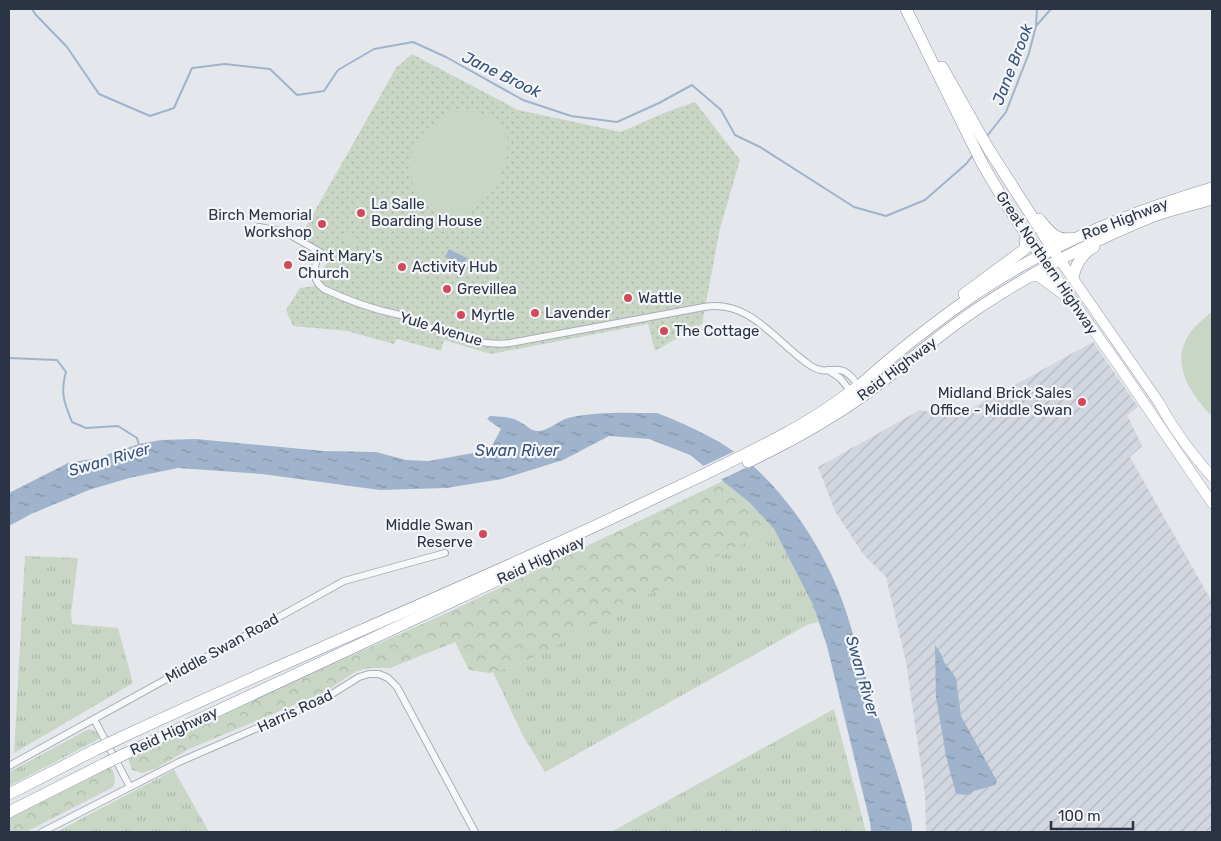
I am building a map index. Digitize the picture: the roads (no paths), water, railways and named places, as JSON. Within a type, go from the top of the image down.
[{"type":"highway","name":"Great Northern Highway","points":[[906,9],[996,188],[1048,266]]},
{"type":"highway","name":"Great Northern Highway","points":[[913,9],[945,73],[984,140],[1060,260]]},
{"type":"highway","points":[[1010,182],[1050,232],[1060,239],[1076,238]]},
{"type":"highway","name":"Roe Highway","points":[[1040,255],[1133,213],[1212,188]]},
{"type":"highway","name":"Roe Highway","points":[[1048,266],[1156,216],[1212,199]]},
{"type":"highway","points":[[1073,278],[1076,266],[1090,249],[1134,230],[1156,216]]},
{"type":"highway","points":[[911,341],[934,315],[1025,249],[1026,235]]},
{"type":"highway","name":"Reid Highway","points":[[858,393],[911,341],[974,295],[1040,255]]},
{"type":"highway","name":"Reid Highway","points":[[9,812],[104,764],[753,455],[792,430],[858,393],[991,300],[1048,266]]},
{"type":"highway","points":[[1030,276],[1039,276],[1073,301]]},
{"type":"highway","name":"Reid Highway","points":[[9,794],[95,750],[226,688],[583,536]]},
{"type":"main road","name":"Great Northern Highway","points":[[1060,260],[1160,404],[1168,420],[1190,452],[1212,477]]},
{"type":"main road","name":"Great Northern Highway","points":[[1048,266],[1116,361],[1212,503]]},
{"type":"main road","points":[[1116,361],[1119,354],[1117,342]]},
{"type":"main road","points":[[1190,452],[1212,466]]},
{"type":"street","name":"Yule Avenue","points":[[259,227],[285,232],[320,252],[314,274],[316,281],[324,289],[381,311],[396,314],[418,323],[489,344],[510,343],[720,305],[734,308],[747,314],[810,365],[828,370],[858,393]]},
{"type":"street","name":"Yule Avenue","points":[[828,370],[843,370],[853,378],[858,393]]},
{"type":"street","name":"Middle Swan Road","points":[[9,766],[344,581],[445,553]]},
{"type":"street","name":"Harris Road","points":[[42,832],[179,762],[324,700],[359,677],[369,674],[379,674],[388,678],[397,687],[475,832]]},
{"type":"street","points":[[94,719],[130,787]]},
{"type":"water","points":[[449,249],[467,258],[463,267],[445,257]]},
{"type":"water","name":"Swan River","points":[[657,413],[707,435],[731,449],[753,466],[794,511],[816,545],[835,582],[847,614],[903,791],[912,832],[871,832],[827,646],[813,605],[774,529],[749,502],[690,455],[649,439],[609,436],[563,460],[502,479],[446,488],[380,490],[262,474],[178,468],[129,478],[89,490],[31,514],[9,526],[9,493],[68,463],[97,458],[139,444],[161,440],[196,439],[324,451],[376,452],[406,460],[429,461],[484,451],[493,444],[501,429],[487,419],[490,416],[512,419],[531,429],[540,431],[548,429],[564,419],[590,414]]},
{"type":"water","points":[[935,645],[944,662],[956,678],[961,716],[997,781],[995,785],[974,791],[969,795],[956,794],[946,756],[936,697]]},
{"type":"waterway","name":"Jane Brook","points":[[32,9],[67,47],[99,94],[150,116],[174,108],[192,68],[225,64],[270,69],[297,95],[324,91],[338,70],[374,49],[413,42],[446,57],[523,100],[571,116],[617,122],[659,103],[692,85],[721,110],[735,135],[760,147],[854,207],[886,216],[925,200],[966,164],[974,154]]},
{"type":"waterway","points":[[1036,26],[1037,9]]},
{"type":"waterway","name":"Jane Brook","points":[[987,136],[1006,112],[1029,53],[1036,26],[1051,9]]},
{"type":"waterway","name":"Jane Brook","points":[[9,358],[57,360],[66,372],[63,386],[64,397],[72,422],[86,428],[118,426],[137,438],[139,445]]},
{"type":"place","name":"La Salle Boarding House","points":[[361,213]]},
{"type":"place","name":"Birch Memorial Workshop","points":[[322,224]]},
{"type":"place","name":"Saint Mary's Church","points":[[288,265]]},
{"type":"place","name":"Activity Hub","points":[[402,267]]},
{"type":"place","name":"Grevillea","points":[[447,289]]},
{"type":"place","name":"Wattle","points":[[628,298]]},
{"type":"place","name":"Lavender","points":[[535,313]]},
{"type":"place","name":"Myrtle","points":[[461,315]]},
{"type":"place","name":"The Cottage","points":[[664,331]]},
{"type":"place","name":"Midland Brick Sales Office - Middle Swan","points":[[1082,402]]},
{"type":"place","name":"Middle Swan Reserve","points":[[483,534]]}]
